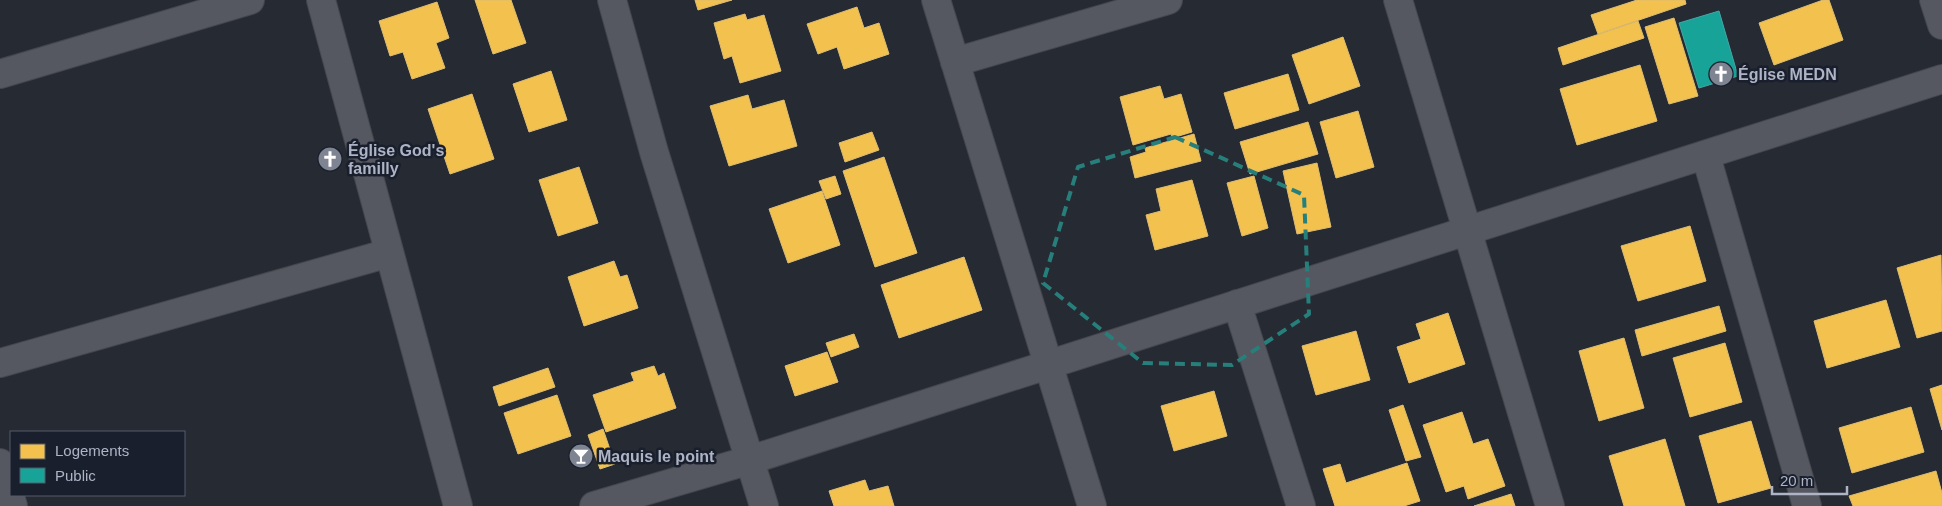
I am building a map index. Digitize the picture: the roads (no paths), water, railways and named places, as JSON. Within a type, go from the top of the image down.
[{"type":"street","points":[[0,74],[250,0]]},
{"type":"street","points":[[321,0],[458,506]]},
{"type":"street","points":[[612,0],[654,152],[764,506]]},
{"type":"street","points":[[936,0],[1092,506]]},
{"type":"street","points":[[955,62],[1168,0]]},
{"type":"street","points":[[1398,0],[1550,506]]},
{"type":"street","points":[[1934,0],[1942,25]]},
{"type":"street","points":[[594,506],[750,460],[1942,79]]},
{"type":"street","points":[[1706,156],[1807,506]]},
{"type":"street","points":[[0,363],[389,253]]},
{"type":"street","points":[[1237,304],[1301,506]]},
{"type":"street","points":[[0,463],[13,506]]},
{"type":"place","name":"Église MEDN","points":[[1721,74]]},
{"type":"place","name":"Église God's familly","points":[[330,159]]},
{"type":"place","name":"Maquis le point","points":[[581,456]]}]
